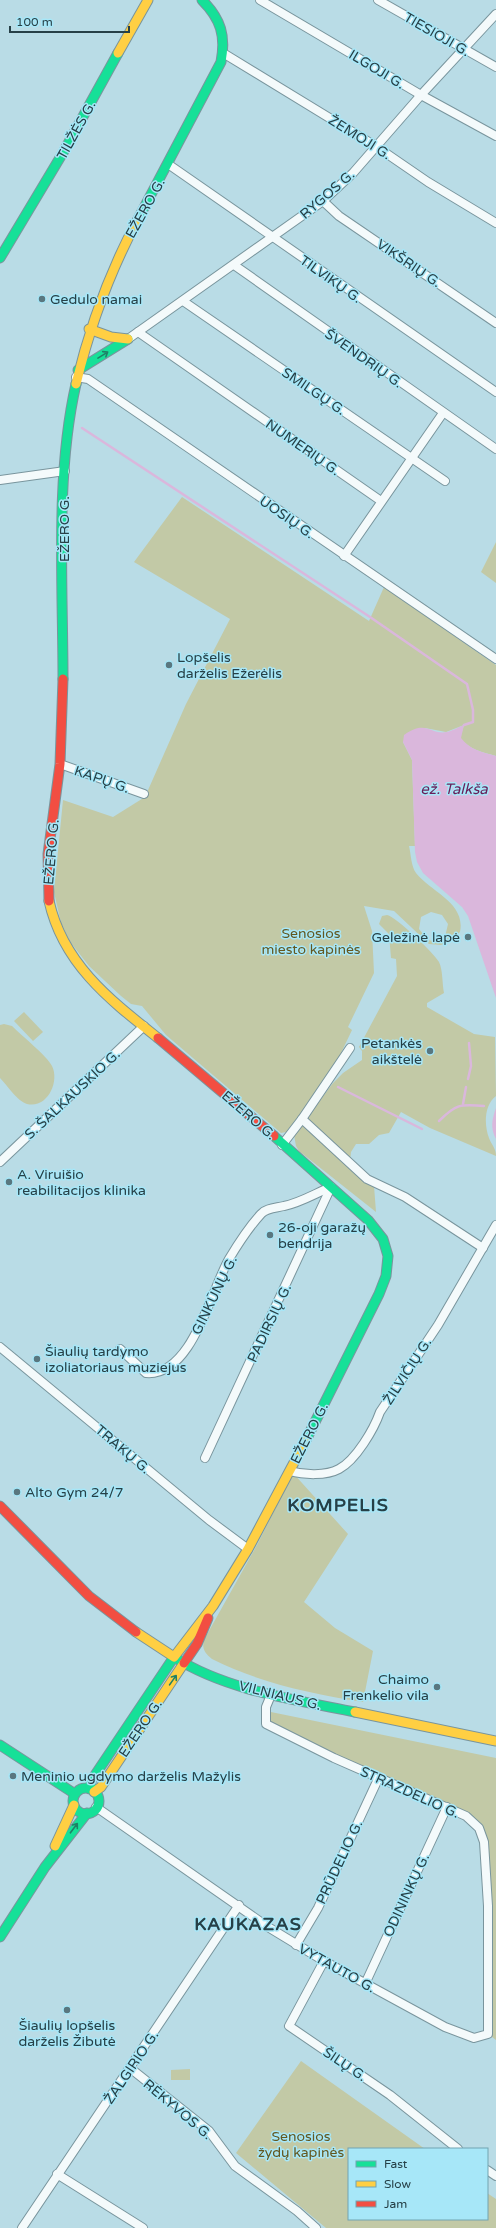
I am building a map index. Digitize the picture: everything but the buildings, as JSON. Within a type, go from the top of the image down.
[{"type":"main road","name":"TILŽĖS G.","points":[[0,258],[64,151],[148,0]]},
{"type":"main road","points":[[136,20],[157,0]]},
{"type":"main road","name":"EŽERO G.","points":[[92,1790],[91,1781],[174,1657],[213,1606],[248,1548],[290,1470],[369,1315],[386,1276],[388,1265],[387,1248],[379,1232],[332,1187],[144,1026],[84,972],[65,946],[52,916],[48,892],[47,863],[60,764],[65,471],[69,415],[77,374],[90,329],[114,267],[216,73],[223,53],[222,25],[218,16],[202,0]]},
{"type":"main road","points":[[90,329],[111,337],[128,339]]},
{"type":"main road","points":[[77,374],[128,339]]},
{"type":"main road","points":[[0,1506],[89,1596],[126,1625],[184,1664]]},
{"type":"main road","name":"EŽERO G.","points":[[75,1794],[84,1788],[92,1790],[101,1787],[197,1644],[213,1606]]},
{"type":"main road","name":"VILNIAUS G.","points":[[184,1664],[194,1670],[271,1695],[496,1741]]},
{"type":"main road","points":[[0,1745],[75,1794],[74,1805],[45,1867]]},
{"type":"main road","points":[[0,1937],[45,1867],[87,1813],[96,1807],[98,1796],[92,1790]]},
{"type":"main road","points":[[74,1805],[82,1813],[87,1813]]},
{"type":"street","name":"ILGOJI G.","points":[[260,0],[421,95],[496,136]]},
{"type":"street","name":"TIESIOJI G.","points":[[378,0],[496,68]]},
{"type":"street","name":"RYGOS G.","points":[[128,339],[323,201],[377,147],[462,49],[496,14]]},
{"type":"street","name":"ŽEMOJI G.","points":[[223,53],[377,147],[428,182],[496,224]]},
{"type":"street","name":"TILVIKŲ G.","points":[[168,164],[275,236],[281,244],[496,392]]},
{"type":"street","name":"VIKŠRIŲ G.","points":[[323,201],[339,216],[496,323]]},
{"type":"street","name":"ŠVENDRIŲ G.","points":[[234,265],[496,449]]},
{"type":"street","name":"SMILGŲ G.","points":[[183,301],[446,481]]},
{"type":"street","name":"NUMERIŲ G.","points":[[138,332],[381,501]]},
{"type":"street","name":"UOSIŲ G.","points":[[77,374],[88,379],[496,659]]},
{"type":"street","points":[[344,556],[411,456],[443,413]]},
{"type":"street","points":[[0,480],[65,471]]},
{"type":"street","name":"KAPŲ G.","points":[[60,764],[144,794]]},
{"type":"street","name":"S. ŠALKAUSKIO G.","points":[[0,1162],[144,1026]]},
{"type":"street","points":[[282,1145],[302,1119],[350,1048]]},
{"type":"street","points":[[302,1119],[367,1178],[405,1197],[482,1248]]},
{"type":"street","name":"GINKŪNŲ G.","points":[[120,1349],[146,1373],[158,1373],[171,1366],[187,1348],[208,1307],[229,1259],[261,1214],[269,1209],[288,1206],[332,1187]]},
{"type":"street","name":"PADIRSIŲ G.","points":[[205,1458],[332,1187]]},
{"type":"street","name":"ŽILVIČIŲ G.","points":[[290,1470],[306,1474],[334,1471],[348,1462],[357,1452],[375,1426],[380,1412],[438,1325],[496,1225]]},
{"type":"street","name":"TRAKŲ G.","points":[[0,1347],[209,1520],[248,1548]]},
{"type":"street","name":"STRAZDELIO G.","points":[[271,1695],[266,1707],[266,1724],[334,1758],[466,1816],[479,1828],[484,1842],[488,1906],[488,2034]]},
{"type":"street","name":"PRŪDELIO G.","points":[[296,1945],[318,1908],[379,1777]]},
{"type":"street","name":"VYTAUTO G.","points":[[96,1807],[239,1905],[268,1928],[296,1945],[445,2027],[474,2038],[488,2034]]},
{"type":"street","name":"ODININKŲ G.","points":[[365,1984],[447,1807]]},
{"type":"street","name":"ŽALGIRIO G.","points":[[22,2228],[239,1905]]},
{"type":"street","name":"ŠILŲ G.","points":[[324,1961],[289,2026],[390,2095],[443,2135],[457,2148]]},
{"type":"street","name":"RĖKYVOS G.","points":[[130,2068],[209,2131],[235,2166],[297,2211],[316,2228]]},
{"type":"street","points":[[57,2174],[143,2228]]},
{"type":"green space","name":"Senosios miesto kapinės","points":[[182,497],[369,621],[384,587],[496,665],[496,756],[476,750],[464,742],[460,738],[464,725],[446,732],[425,728],[403,742],[412,760],[415,846],[409,846],[413,867],[422,880],[453,906],[458,913],[460,932],[448,942],[441,945],[429,944],[394,911],[364,906],[372,931],[374,973],[348,1027],[352,1030],[331,1074],[286,1132],[281,1133],[166,1035],[142,1006],[131,1004],[121,996],[89,966],[71,943],[61,923],[54,892],[63,800],[113,817],[145,797],[186,704],[230,619],[134,562]],"holes":[[[431,912],[442,915],[448,924],[445,937],[438,942],[428,940],[419,929],[421,917]]]},
{"type":"green space","points":[[496,542],[496,583],[481,572]]},
{"type":"green space","points":[[387,915],[398,921],[430,951],[439,962],[444,993],[427,1003],[427,1007],[474,1034],[495,1037],[496,1096],[492,1100],[487,1110],[486,1127],[490,1141],[495,1149],[496,1156],[430,1128],[401,1112],[389,1133],[379,1135],[369,1144],[356,1144],[351,1152],[350,1161],[374,1186],[376,1212],[299,1151],[296,1146],[294,1135],[333,1083],[343,1073],[362,1060],[362,1051],[359,1047],[397,976],[396,959],[391,958],[389,934],[379,924],[382,916]]},
{"type":"green space","points":[[24,1012],[43,1032],[33,1041],[14,1021]]},
{"type":"green space","points":[[4,1024],[12,1026],[40,1051],[52,1066],[54,1072],[53,1086],[46,1098],[40,1102],[27,1104],[23,1102],[0,1078],[0,1025]]},
{"type":"green space","points":[[293,1473],[348,1534],[304,1602],[335,1628],[373,1651],[363,1702],[304,1691],[248,1675],[212,1659],[203,1647],[205,1638],[257,1545]]},
{"type":"green space","points":[[266,1711],[496,1758],[496,2040],[488,2034],[484,1842],[466,1816],[266,1724]]},
{"type":"green space","name":"Senosios žydų kapinės","points":[[301,2061],[424,2148],[348,2148],[348,2220],[488,2220],[488,2194],[496,2199],[496,2228],[326,2228],[236,2153]]},
{"type":"green space","points":[[190,2069],[190,2080],[171,2080],[171,2070]]},
{"type":"water","name":"ež. Talkša","points":[[464,725],[461,738],[468,745],[477,750],[496,756],[496,998],[468,916],[462,907],[423,873],[417,862],[415,852],[412,760],[403,742],[404,735],[418,728],[447,732]]},
{"type":"water","points":[[496,1108],[496,1139],[492,1124]]},
{"type":"waterway","points":[[82,428],[370,617],[467,684],[473,710],[473,722],[464,725]]},
{"type":"waterway","points":[[468,1079],[471,1066],[469,1043]]},
{"type":"waterway","points":[[338,1087],[422,1129]]},
{"type":"waterway","points":[[463,1104],[466,1087]]},
{"type":"waterway","points":[[439,1121],[450,1111],[459,1106],[484,1106]]},
{"type":"traffic: fast","points":[[137,221],[221,62],[223,44],[218,21],[202,0]]},
{"type":"traffic: fast","points":[[0,258],[64,151],[118,53]]},
{"type":"traffic: fast","points":[[78,370],[128,339]]},
{"type":"traffic: fast","points":[[63,679],[63,493],[69,419],[76,384]]},
{"type":"traffic: fast","points":[[274,1136],[368,1220],[383,1239],[388,1256],[386,1276],[379,1294],[306,1440]]},
{"type":"traffic: fast","points":[[90,1789],[91,1781],[174,1657],[216,1678],[238,1686],[285,1698],[355,1712]]},
{"type":"traffic: fast","points":[[0,1745],[75,1794]]},
{"type":"traffic: fast","points":[[86,1788],[95,1792],[99,1801],[95,1810],[86,1814],[77,1810],[73,1801],[77,1792],[86,1788]]},
{"type":"traffic: fast","points":[[0,1937],[45,1867],[87,1813]]},
{"type":"traffic: slow","points":[[118,53],[148,0]]},
{"type":"traffic: slow","points":[[76,384],[81,362],[101,300],[137,221]]},
{"type":"traffic: slow","points":[[89,329],[111,337],[128,339]]},
{"type":"traffic: slow","points":[[49,901],[65,944],[77,962],[106,995],[158,1038]]},
{"type":"traffic: slow","points":[[136,1632],[174,1657],[213,1606],[248,1549],[306,1440]]},
{"type":"traffic: slow","points":[[94,1792],[101,1787],[184,1663]]},
{"type":"traffic: slow","points":[[355,1712],[496,1741]]},
{"type":"traffic: slow","points":[[55,1846],[74,1805]]},
{"type":"traffic: jam","points":[[49,901],[48,854],[60,764],[63,679]]},
{"type":"traffic: jam","points":[[158,1038],[274,1136]]},
{"type":"traffic: jam","points":[[0,1506],[89,1596],[136,1632]]},
{"type":"traffic: jam","points":[[184,1663],[197,1644],[208,1618]]},
{"type":"place","name":"Gedulo namai","points":[[42,299]]},
{"type":"place","name":"Lopšelis darželis Ežerėlis","points":[[169,665]]},
{"type":"place","name":"Geležinė lapė","points":[[468,937]]},
{"type":"place","name":"Petankės aikštelė","points":[[430,1051]]},
{"type":"place","name":"A. Viruišio reabilitacijos klinika","points":[[9,1182]]},
{"type":"place","name":"26-oji garažų bendrija","points":[[270,1235]]},
{"type":"place","name":"Šiaulių tardymo izoliatoriaus muziejus","points":[[37,1359]]},
{"type":"place","name":"Alto Gym 24/7","points":[[17,1492]]},
{"type":"place","name":"Chaimo Frenkelio vila","points":[[437,1687]]},
{"type":"place","name":"Meninio ugdymo darželis Mažylis","points":[[13,1776]]},
{"type":"place","name":"Šiaulių lopšelis darželis Žibutė","points":[[67,2010]]},
{"type":"district","name":"KOMPELIS","points":[[338,1505]]},
{"type":"district","name":"KAUKAZAS","points":[[248,1924]]}]
